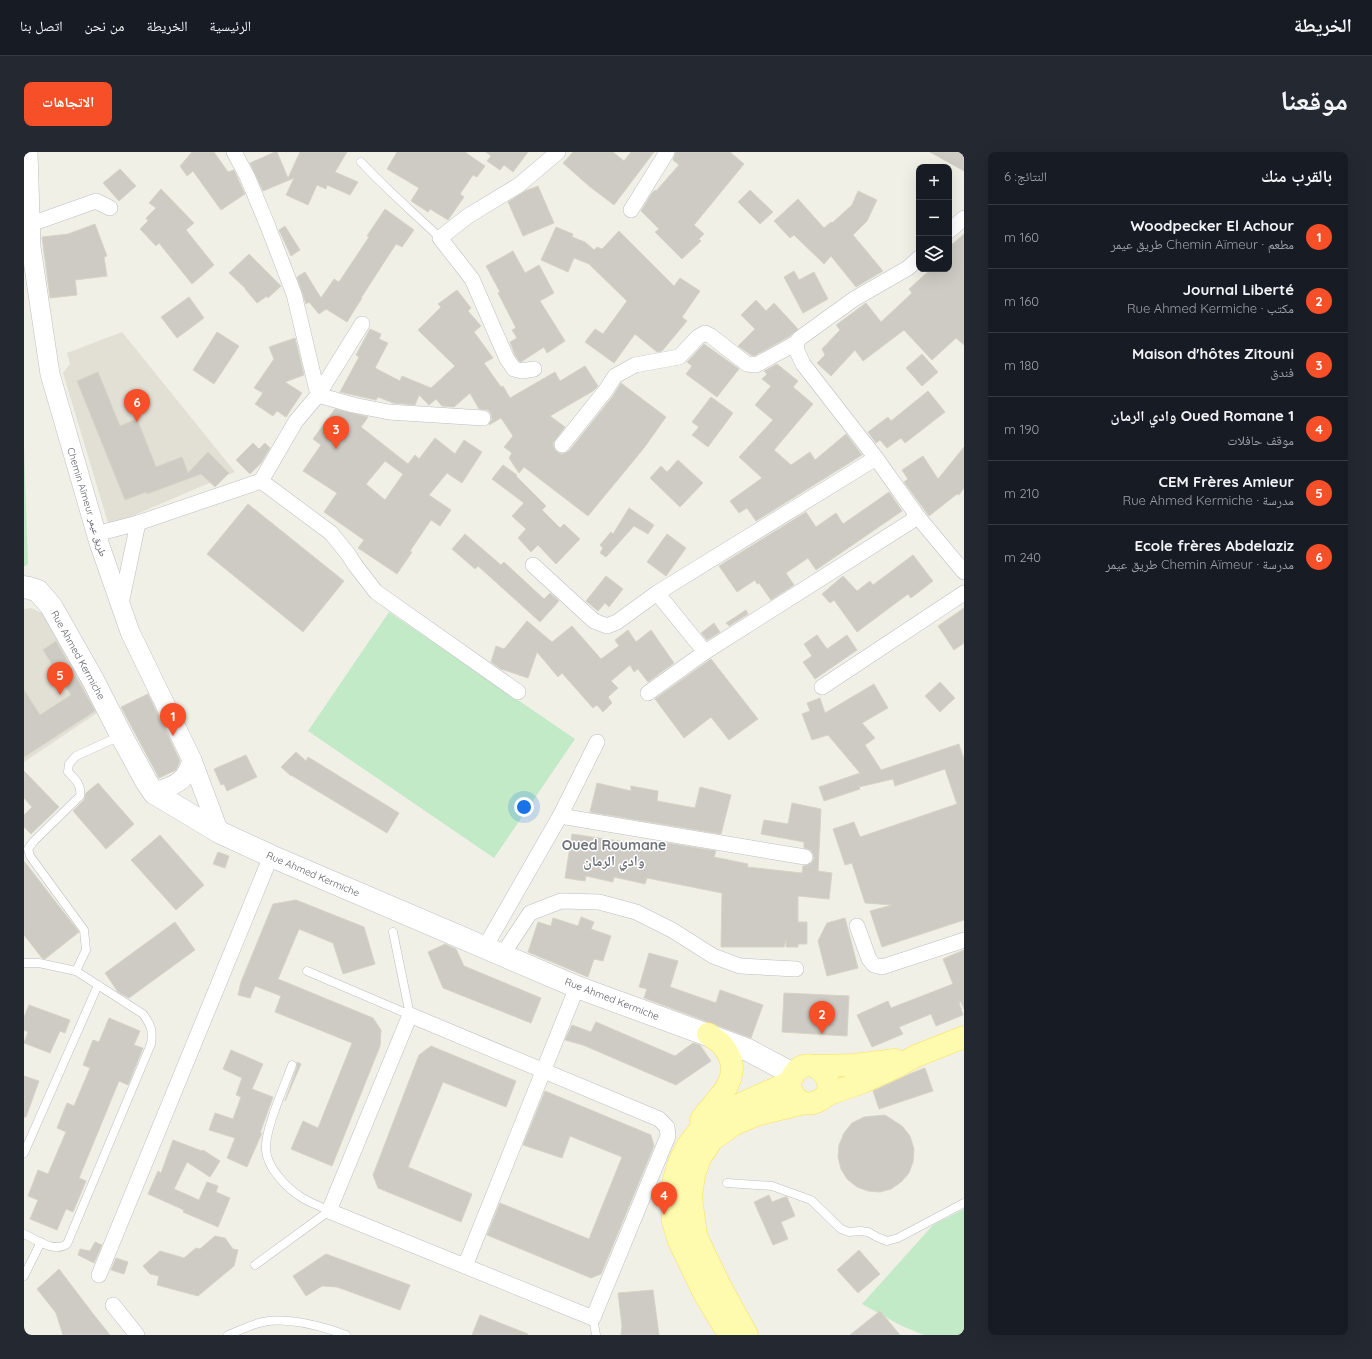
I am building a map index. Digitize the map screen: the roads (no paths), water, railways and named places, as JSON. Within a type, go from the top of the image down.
[{"type":"main road","name":"Rue Ahmed Kermiche","points":[[24,587],[38,591],[52,606],[146,781],[154,793],[219,832],[271,856],[577,987],[746,1049],[792,1078]]},
{"type":"main road","points":[[698,1132],[700,1122],[705,1113],[718,1100],[732,1075],[732,1066],[723,1046],[708,1034]]},
{"type":"main road","points":[[747,1335],[719,1284],[696,1236],[691,1197],[694,1176],[700,1158],[712,1140],[733,1125],[756,1115],[804,1103],[816,1103],[826,1095],[863,1082],[916,1056],[964,1037]]},
{"type":"main road","points":[[804,1103],[793,1095],[790,1088],[792,1078],[799,1068],[806,1066],[834,1066],[875,1063],[916,1056]]},
{"type":"main road","points":[[814,1066],[820,1068],[827,1078],[828,1090],[826,1095]]},
{"type":"main road","points":[[729,1335],[704,1293],[679,1241],[673,1221],[672,1202],[674,1180],[680,1160],[685,1150],[698,1132],[723,1112],[792,1078]]},
{"type":"street","name":"Chemin Aïmeur طريق عيمر","points":[[28,152],[32,247],[50,374],[96,534],[130,632],[192,760],[219,832]]},
{"type":"street","points":[[234,152],[267,224],[294,294],[318,395]]},
{"type":"street","points":[[534,369],[522,371],[514,369],[507,359],[472,280],[440,238],[468,216],[519,185],[558,152]]},
{"type":"street","points":[[632,210],[668,152]]},
{"type":"street","points":[[31,224],[96,201],[110,208]]},
{"type":"street","points":[[952,228],[964,218]]},
{"type":"street","points":[[562,445],[606,390],[615,376],[636,365],[679,357],[698,337],[705,333],[747,364],[756,365],[796,343],[800,338],[854,299],[908,268],[916,261]]},
{"type":"street","points":[[96,534],[138,523],[261,481],[296,422],[318,395],[362,324]]},
{"type":"street","points":[[796,343],[797,351],[803,364],[876,458],[918,517],[963,570]]},
{"type":"street","points":[[318,395],[353,405],[389,412],[483,418]]},
{"type":"street","points":[[533,565],[594,621],[607,626],[617,622],[656,593],[876,458]]},
{"type":"street","points":[[261,481],[331,533],[376,592],[518,692]]},
{"type":"street","points":[[648,693],[705,652],[918,517]]},
{"type":"street","points":[[121,604],[138,523]]},
{"type":"street","points":[[656,593],[705,652]]},
{"type":"street","points":[[822,687],[964,593]]},
{"type":"street","points":[[494,951],[597,742]]},
{"type":"street","points":[[154,793],[183,779],[188,773],[192,760]]},
{"type":"street","points":[[560,816],[804,857]]},
{"type":"street","points":[[98,1275],[271,856]]},
{"type":"street","points":[[494,951],[530,913],[561,901],[599,902],[636,912],[672,930],[713,956],[740,966],[796,969]]},
{"type":"street","points":[[857,926],[869,959],[874,965],[882,967],[964,940]]},
{"type":"street","points":[[465,1266],[577,987]]},
{"type":"street","points":[[410,1016],[543,1071],[659,1119],[667,1127],[668,1136],[593,1318],[329,1210],[410,1016]]},
{"type":"street","points":[[113,1305],[137,1335]]},
{"type":"lane","points":[[361,162],[440,238]]},
{"type":"lane","points":[[76,971],[86,950],[84,930],[30,856],[28,849],[34,841],[80,796],[81,790],[78,783],[68,772],[69,764],[76,756],[121,735]]},
{"type":"lane","points":[[394,932],[410,1016]]},
{"type":"lane","points":[[24,963],[38,963],[76,971],[143,1014],[150,1023],[152,1033],[151,1044],[67,1244],[56,1248],[24,1234]]},
{"type":"lane","points":[[308,971],[410,1016]]},
{"type":"lane","points":[[24,1153],[98,985]]},
{"type":"lane","points":[[256,1264],[329,1210],[301,1197],[282,1181],[270,1165],[266,1150],[267,1133],[292,1065]]},
{"type":"lane","points":[[727,1183],[772,1186],[811,1200],[841,1229],[849,1232],[860,1230],[868,1232],[888,1241],[898,1238],[964,1203]]},
{"type":"lane","points":[[24,1276],[41,1242]]},
{"type":"lane","points":[[593,1318],[596,1335]]},
{"type":"lane","points":[[228,1335],[262,1322],[281,1320],[300,1323],[346,1335]]},
{"type":"place","name":"Ecole frères Abdelaziz","points":[[137,422]]},
{"type":"place","name":"Maison d'hôtes Zitouni","points":[[336,449]]},
{"type":"place","name":"CEM Frères Amieur","points":[[60,695]]},
{"type":"place","name":"Woodpecker El Achour","points":[[173,736]]},
{"type":"place","name":"Journal Liberté","points":[[822,1034]]},
{"type":"place","name":"Oued Romane 1 وادي الرمان","points":[[664,1215]]},
{"type":"district","name":"Oued Roumane وادي الرمان","points":[[614,854]]}]
